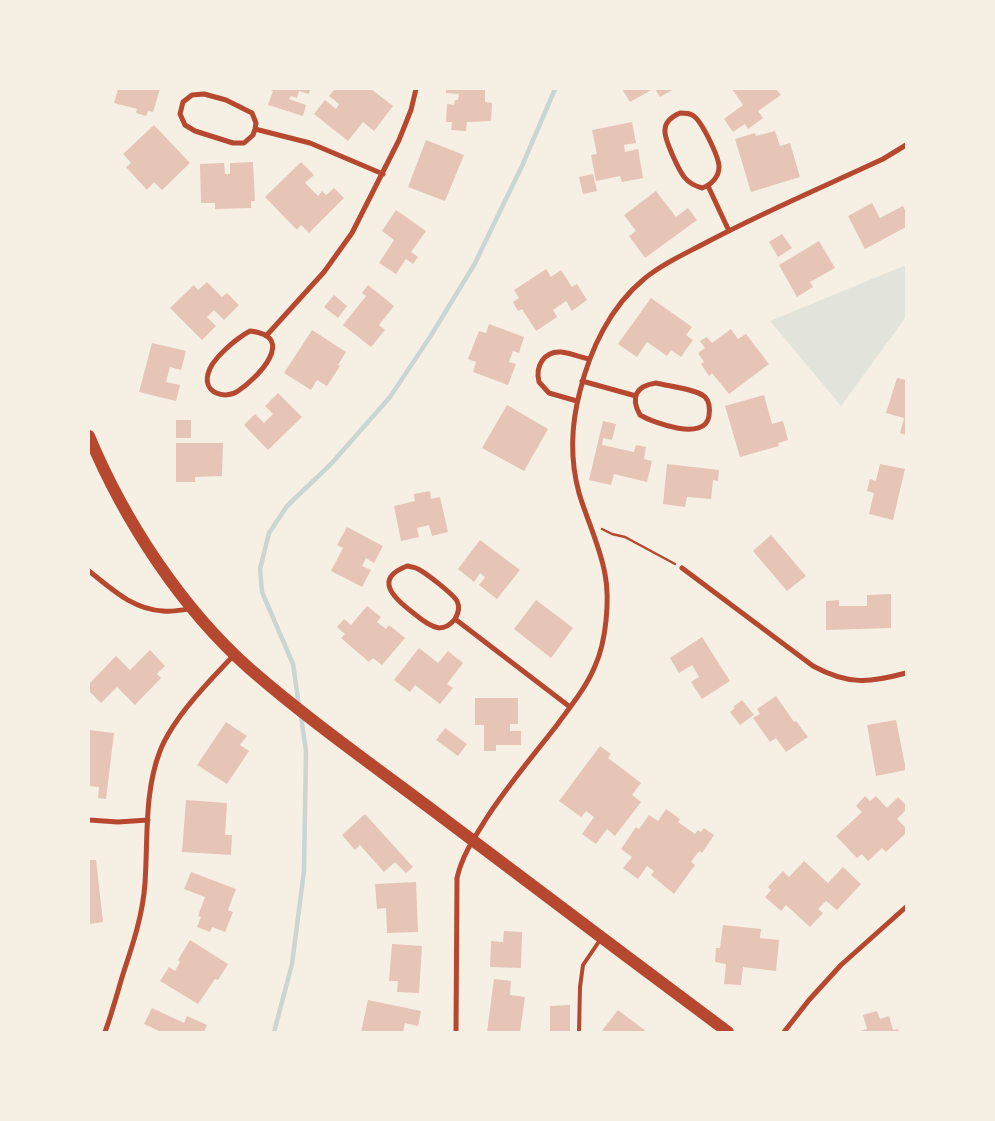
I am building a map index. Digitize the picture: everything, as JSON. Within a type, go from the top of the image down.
[{"type":"main road","points":[[89,436],[119,500],[143,541],[193,608],[249,668],[340,740],[726,1032]]},
{"type":"street","points":[[266,336],[324,272],[352,233],[383,174],[411,110],[416,89]]},
{"type":"street","points":[[204,94],[226,100],[252,113],[256,123],[255,129],[253,135],[244,142],[233,143],[195,131],[185,125],[180,114],[183,102],[192,95],[204,94]]},
{"type":"street","points":[[680,113],[691,114],[700,122],[717,158],[719,168],[716,176],[708,186],[702,188],[693,185],[684,177],[667,141],[664,130],[670,119],[680,113]]},
{"type":"street","points":[[255,129],[310,144],[383,174]]},
{"type":"street","points":[[456,1032],[457,878],[460,865],[472,840],[492,809],[570,707],[595,666],[603,637],[606,605],[605,574],[577,486],[573,456],[573,424],[577,401],[589,359],[607,323],[623,300],[643,280],[664,264],[728,231],[883,159],[906,145]]},
{"type":"street","points":[[708,186],[728,231]]},
{"type":"street","points":[[250,331],[262,332],[266,336],[270,340],[273,351],[268,362],[240,390],[230,396],[218,395],[209,387],[207,376],[211,365],[240,337],[250,331]]},
{"type":"street","points":[[577,401],[549,393],[539,382],[538,369],[542,360],[548,355],[561,352],[589,359]]},
{"type":"street","points":[[582,381],[636,396]]},
{"type":"street","points":[[656,383],[695,392],[705,397],[711,408],[709,420],[700,428],[689,430],[650,421],[640,415],[634,405],[636,396],[645,385],[656,383]]},
{"type":"street","points":[[407,566],[418,569],[450,593],[458,602],[458,614],[455,619],[452,624],[440,628],[429,625],[397,601],[390,592],[390,580],[396,570],[407,566]]},
{"type":"street","points":[[682,568],[813,666],[829,675],[862,682],[906,673]]},
{"type":"street","points":[[89,571],[138,606],[165,611],[193,608]]},
{"type":"street","points":[[455,619],[570,707]]},
{"type":"street","points":[[105,1032],[141,915],[145,883],[150,794],[160,752],[171,730],[213,677],[235,654]]},
{"type":"street","points":[[89,820],[118,822],[148,820]]},
{"type":"street","points":[[784,1032],[809,1000],[841,965],[906,907]]},
{"type":"lane","points":[[579,1032],[580,987],[583,965],[602,938]]},
{"type":"path","points":[[589,524],[612,534],[625,537],[682,568]]},
{"type":"shaded area","points":[[906,265],[906,317],[841,406],[770,321]]},
{"type":"building","points":[[118,89],[160,89],[153,112],[148,111],[146,116],[136,113],[137,109],[114,103]]},
{"type":"building","points":[[266,89],[310,89],[309,94],[299,91],[297,98],[291,96],[289,99],[306,105],[303,116],[268,105],[273,91]]},
{"type":"building","points":[[335,89],[371,89],[393,106],[374,131],[363,122],[348,141],[314,114],[325,100],[336,109],[339,104],[329,96]]},
{"type":"building","points":[[446,89],[485,89],[485,102],[492,103],[491,121],[467,122],[466,131],[451,130],[452,122],[446,122],[447,104],[454,105],[455,100],[458,100],[459,94],[446,93]]},
{"type":"building","points":[[622,89],[653,89],[630,102]]},
{"type":"building","points":[[655,89],[674,89],[660,97]]},
{"type":"building","points":[[732,89],[776,89],[781,95],[758,111],[763,118],[748,129],[745,124],[733,132],[724,119],[743,105]]},
{"type":"building","points":[[632,122],[636,143],[624,145],[625,152],[638,149],[643,178],[622,182],[620,176],[596,181],[591,155],[597,154],[592,130]]},
{"type":"building","points":[[154,125],[190,163],[162,190],[154,182],[147,190],[126,167],[131,163],[123,154]]},
{"type":"building","points":[[775,131],[780,146],[790,143],[800,177],[751,192],[735,139],[755,133],[756,136]]},
{"type":"building","points":[[426,140],[464,155],[445,201],[408,187]]},
{"type":"building","points":[[253,162],[255,201],[251,201],[251,208],[215,209],[215,203],[201,203],[200,164],[224,163],[225,174],[230,174],[230,163]]},
{"type":"building","points":[[301,162],[314,175],[305,183],[318,196],[322,191],[326,195],[334,188],[344,198],[309,233],[301,225],[297,230],[265,197]]},
{"type":"building","points":[[593,174],[597,191],[583,194],[579,177]]},
{"type":"building","points":[[656,191],[676,217],[688,208],[697,220],[645,258],[629,236],[636,231],[624,215]]},
{"type":"building","points":[[872,203],[880,218],[903,206],[906,212],[906,227],[865,249],[848,216]]},
{"type":"building","points":[[396,210],[426,231],[411,252],[418,257],[413,264],[406,259],[396,274],[379,263],[394,240],[382,231]]},
{"type":"building","points":[[782,234],[792,248],[778,257],[769,242]]},
{"type":"building","points":[[819,241],[835,268],[810,282],[813,287],[797,297],[779,265]]},
{"type":"building","points":[[546,269],[551,277],[561,270],[572,287],[577,284],[587,300],[572,311],[566,301],[553,310],[557,317],[536,331],[522,309],[518,311],[513,302],[519,298],[514,290]]},
{"type":"building","points":[[207,282],[222,297],[227,293],[239,305],[224,320],[214,310],[207,317],[216,326],[202,340],[170,308],[194,285],[198,290]]},
{"type":"building","points":[[368,285],[394,306],[379,325],[385,330],[371,347],[343,325],[366,296],[362,293]]},
{"type":"building","points":[[334,295],[347,306],[338,318],[324,307]]},
{"type":"building","points":[[651,298],[692,327],[686,335],[693,340],[681,357],[671,350],[667,356],[647,342],[637,357],[618,344]]},
{"type":"building","points":[[489,324],[524,337],[519,353],[513,351],[509,362],[516,364],[508,385],[473,372],[476,362],[468,359],[479,331],[486,333]]},
{"type":"building","points":[[731,329],[738,339],[746,334],[769,364],[729,394],[712,373],[709,376],[701,364],[704,362],[698,353],[705,348],[700,341],[707,337],[712,343]]},
{"type":"building","points":[[312,330],[346,352],[338,365],[340,366],[327,386],[317,380],[311,390],[284,373]]},
{"type":"building","points":[[152,343],[186,351],[181,370],[170,367],[166,382],[180,385],[176,401],[139,392]]},
{"type":"building","points":[[897,378],[906,380],[906,435],[900,433],[904,418],[886,413]]},
{"type":"building","points":[[278,393],[302,417],[268,450],[244,425],[255,414],[264,423],[273,414],[265,406]]},
{"type":"building","points":[[764,395],[772,424],[783,421],[788,440],[778,443],[779,446],[740,457],[725,406]]},
{"type":"building","points":[[507,405],[548,429],[524,471],[482,448]]},
{"type":"building","points":[[176,420],[191,420],[191,438],[176,438]]},
{"type":"building","points":[[603,421],[616,424],[612,440],[603,438],[602,445],[634,452],[636,445],[646,447],[644,459],[652,461],[647,482],[614,474],[611,485],[589,480]]},
{"type":"building","points":[[176,443],[223,443],[222,476],[195,477],[195,482],[176,482]]},
{"type":"building","points":[[667,464],[719,470],[718,481],[713,480],[711,499],[687,497],[685,507],[663,504]]},
{"type":"building","points":[[880,464],[905,469],[893,520],[869,514],[874,493],[867,491],[870,479],[876,481]]},
{"type":"building","points":[[430,491],[431,499],[440,497],[448,532],[432,536],[429,525],[417,528],[419,537],[401,541],[394,506],[415,501],[414,494]]},
{"type":"building","points":[[347,527],[383,546],[374,563],[366,558],[362,566],[371,570],[362,587],[331,571],[343,548],[337,545]]},
{"type":"building","points":[[771,535],[806,576],[787,591],[753,551]]},
{"type":"building","points":[[480,540],[520,570],[497,599],[479,585],[485,577],[480,573],[474,582],[458,569]]},
{"type":"building","points":[[891,594],[891,628],[826,630],[826,601],[839,600],[839,606],[867,606],[867,595]]},
{"type":"building","points":[[536,600],[573,628],[551,658],[514,629]]},
{"type":"building","points":[[367,606],[381,617],[377,622],[386,629],[389,625],[405,638],[382,665],[373,658],[369,662],[341,638],[345,634],[337,627],[344,619],[351,625]]},
{"type":"building","points":[[702,637],[730,681],[702,699],[691,682],[699,677],[692,665],[679,673],[670,658]]},
{"type":"building","points":[[419,648],[438,663],[448,651],[463,663],[447,684],[453,688],[440,704],[415,685],[410,692],[394,680]]},
{"type":"building","points":[[150,650],[165,666],[157,674],[161,678],[135,705],[117,687],[101,703],[89,691],[89,684],[116,656],[130,670]]},
{"type":"building","points":[[776,696],[794,722],[796,721],[808,737],[786,752],[776,738],[770,742],[753,718],[760,714],[757,709]]},
{"type":"building","points":[[475,698],[518,698],[518,724],[510,724],[510,731],[521,731],[521,745],[496,745],[496,751],[484,751],[484,725],[475,725]]},
{"type":"building","points":[[742,700],[754,715],[740,725],[730,712]]},
{"type":"building","points":[[896,720],[906,770],[876,776],[867,725]]},
{"type":"building","points":[[226,722],[247,736],[240,745],[249,751],[227,784],[197,765]]},
{"type":"building","points":[[445,728],[467,744],[458,756],[436,740]]},
{"type":"building","points":[[89,730],[114,733],[106,799],[98,798],[99,787],[89,786]]},
{"type":"building","points":[[600,746],[611,754],[608,758],[641,783],[632,795],[641,802],[615,836],[607,829],[596,844],[582,834],[594,817],[586,811],[581,817],[559,801]]},
{"type":"building","points":[[865,796],[870,801],[876,796],[887,808],[898,797],[906,805],[906,810],[897,819],[906,828],[906,833],[886,852],[882,848],[868,861],[862,854],[857,858],[836,836],[862,812],[856,806]]},
{"type":"building","points":[[186,800],[227,803],[225,835],[232,835],[231,855],[182,852]]},
{"type":"building","points":[[666,809],[680,819],[678,822],[695,834],[698,830],[701,832],[704,828],[714,835],[702,853],[699,851],[691,862],[695,865],[674,894],[651,875],[654,871],[647,866],[638,879],[623,868],[632,857],[621,849],[636,827],[639,829],[649,815],[658,821]]},
{"type":"building","points":[[365,814],[413,867],[406,873],[395,862],[384,872],[360,845],[355,850],[342,835]]},
{"type":"building","points":[[89,860],[96,860],[103,922],[89,924]]},
{"type":"building","points":[[804,861],[828,883],[843,867],[861,884],[837,910],[826,901],[818,909],[823,913],[810,927],[786,905],[781,911],[765,897],[771,890],[768,887],[783,871],[789,877]]},
{"type":"building","points":[[191,872],[236,889],[228,910],[233,912],[225,932],[212,927],[210,932],[197,927],[201,917],[198,916],[205,897],[184,889]]},
{"type":"building","points":[[416,882],[418,932],[387,933],[386,908],[377,909],[375,884]]},
{"type":"building","points":[[723,925],[761,929],[760,938],[779,940],[776,971],[743,967],[741,985],[724,984],[726,964],[715,962],[716,948],[720,948]]},
{"type":"building","points":[[504,931],[522,932],[521,968],[490,967],[491,941],[503,942]]},
{"type":"building","points":[[190,940],[228,964],[218,980],[215,979],[198,1004],[160,981],[169,967],[175,971],[180,962],[178,960]]},
{"type":"building","points":[[392,944],[422,946],[419,993],[397,992],[398,981],[389,981]]},
{"type":"building","points":[[494,979],[511,981],[510,995],[525,997],[520,1032],[487,1032]]},
{"type":"building","points":[[368,1000],[421,1011],[418,1026],[405,1023],[403,1032],[361,1032]]},
{"type":"building","points":[[570,1005],[570,1032],[550,1032],[550,1006]]},
{"type":"building","points":[[152,1008],[184,1023],[187,1016],[207,1025],[204,1032],[158,1032],[144,1024]]},
{"type":"building","points":[[618,1010],[647,1032],[601,1032]]},
{"type":"building","points":[[877,1011],[880,1019],[889,1016],[893,1030],[898,1029],[899,1032],[856,1032],[867,1029],[863,1015]]},
{"type":"waterway","points":[[299,706],[293,664],[262,592],[260,569],[269,533],[287,506],[331,464],[390,397],[430,337],[474,265],[522,166],[555,89]]},
{"type":"waterway","points":[[274,1032],[292,964],[304,871],[306,751],[301,716]]}]
